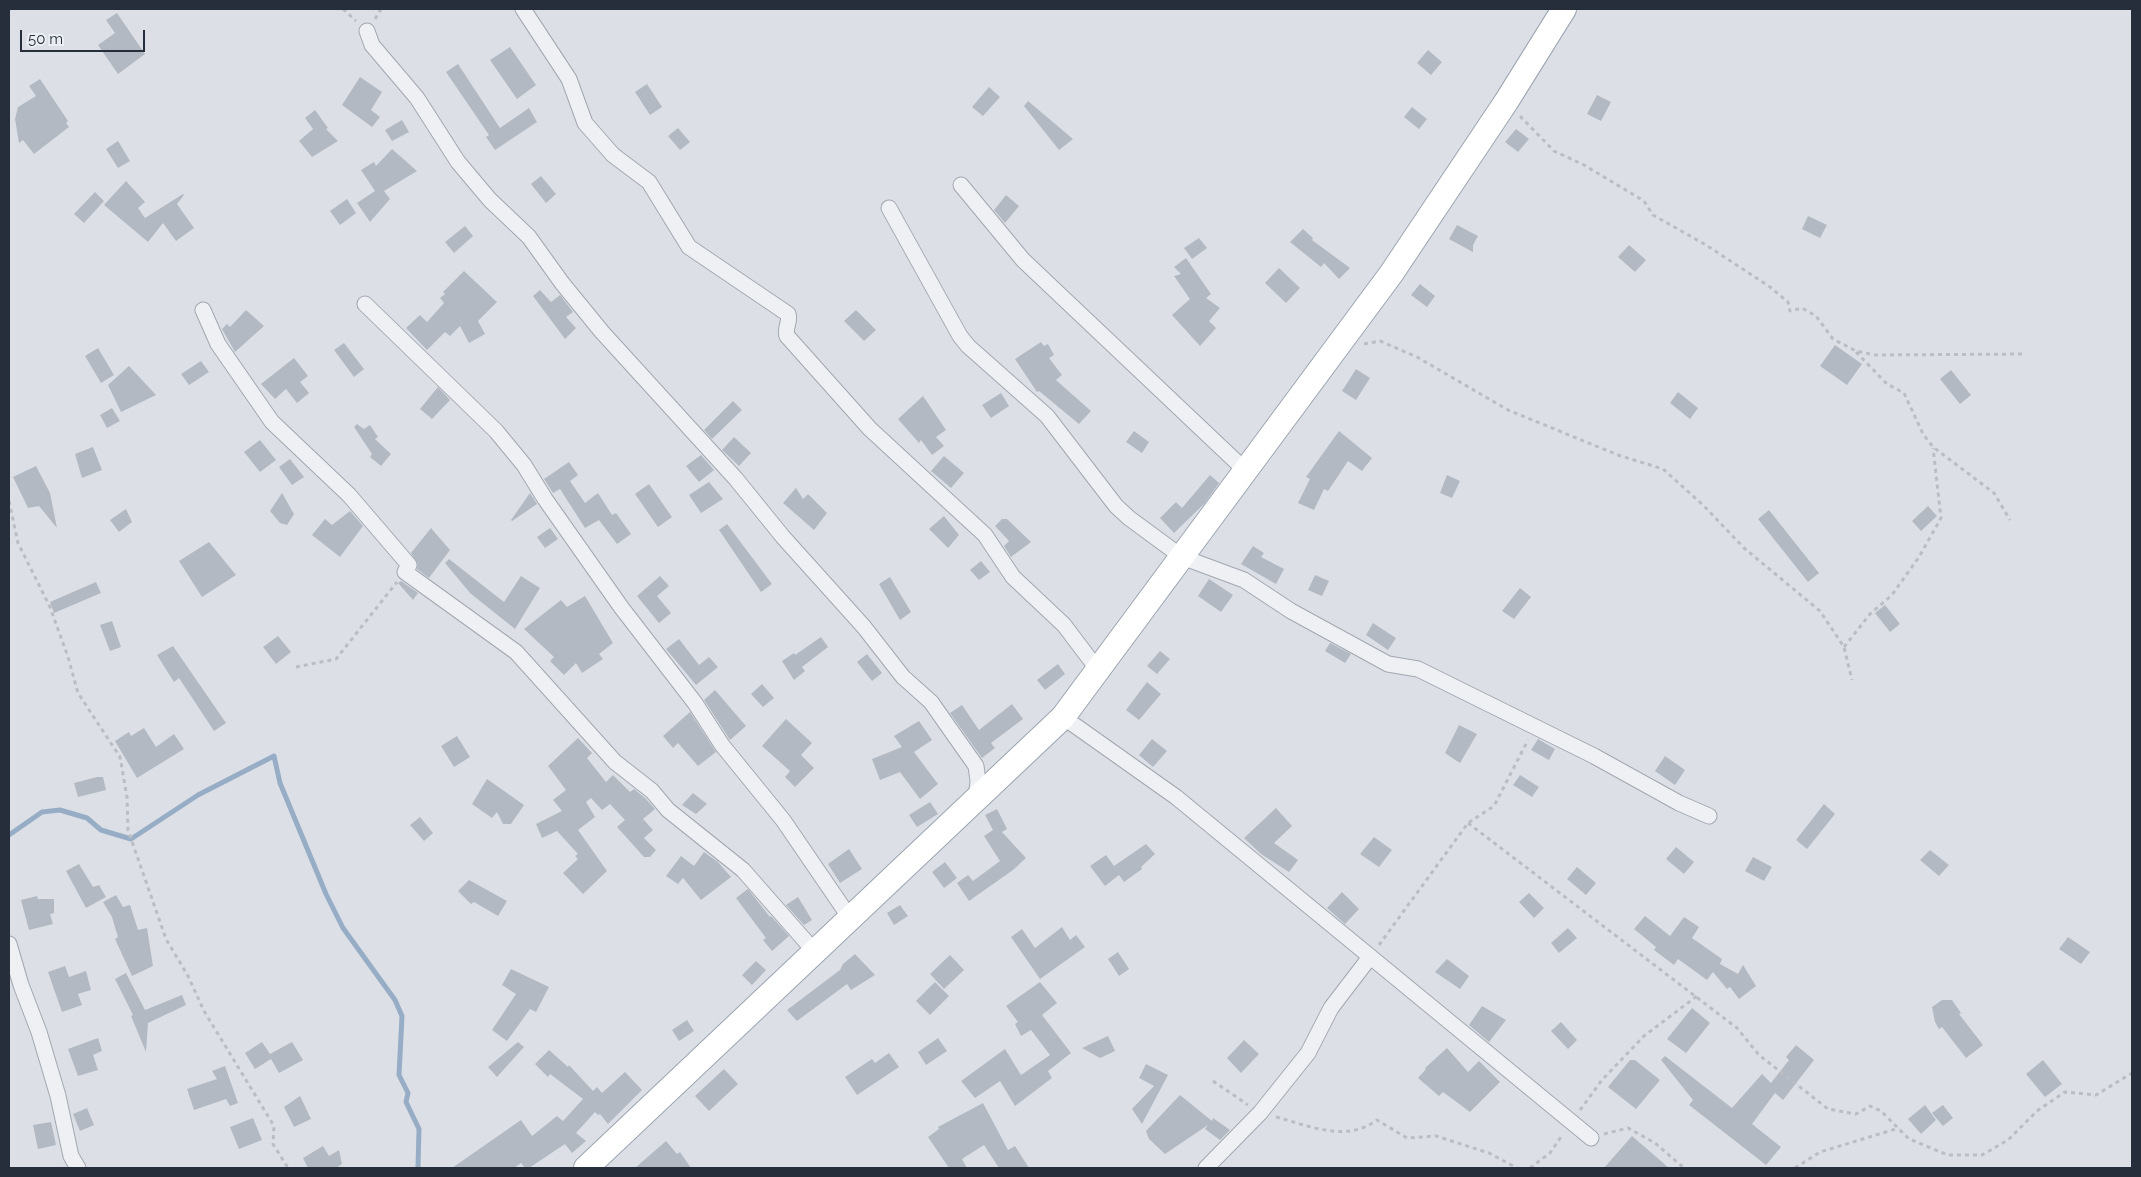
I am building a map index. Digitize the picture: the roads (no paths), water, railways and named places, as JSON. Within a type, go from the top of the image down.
[{"type":"main road","points":[[586,1168],[1063,718],[1391,274],[1506,102],[1564,9]]},
{"type":"street","points":[[523,9],[569,79],[584,124],[613,155],[649,182],[689,247],[788,314],[790,317],[785,329],[787,336],[870,429],[985,535],[1013,577],[1064,625],[1098,670]]},
{"type":"street","points":[[367,30],[372,45],[417,98],[458,162],[490,200],[529,237],[602,332],[736,479],[783,537],[864,628],[903,676],[931,702],[976,766],[978,781],[976,800]]},
{"type":"street","points":[[960,185],[1023,260],[1246,471]]},
{"type":"street","points":[[888,208],[960,336],[968,346],[1047,416],[1116,506],[1182,557],[1244,580],[1290,611],[1388,664],[1418,669],[1594,756],[1679,803],[1709,816]]},
{"type":"street","points":[[365,304],[496,431],[524,465],[545,499],[621,607],[695,703],[722,744],[783,820],[850,918]]},
{"type":"street","points":[[203,310],[218,344],[272,422],[349,495],[410,565],[405,572],[516,652],[615,762],[652,791],[668,810],[743,870],[816,952]]},
{"type":"street","points":[[1063,718],[1176,798],[1591,1138]]},
{"type":"street","points":[[9,944],[17,976],[39,1032],[58,1096],[71,1156],[78,1168]]},
{"type":"street","points":[[1206,1168],[1260,1113],[1308,1054],[1331,1008],[1370,958]]},
{"type":"waterway","points":[[9,835],[42,812],[60,810],[87,818],[101,830],[131,839],[198,795],[274,756],[280,783],[326,894],[343,928],[395,1000],[402,1016],[399,1075],[408,1093],[406,1102],[419,1129],[418,1168]]}]
